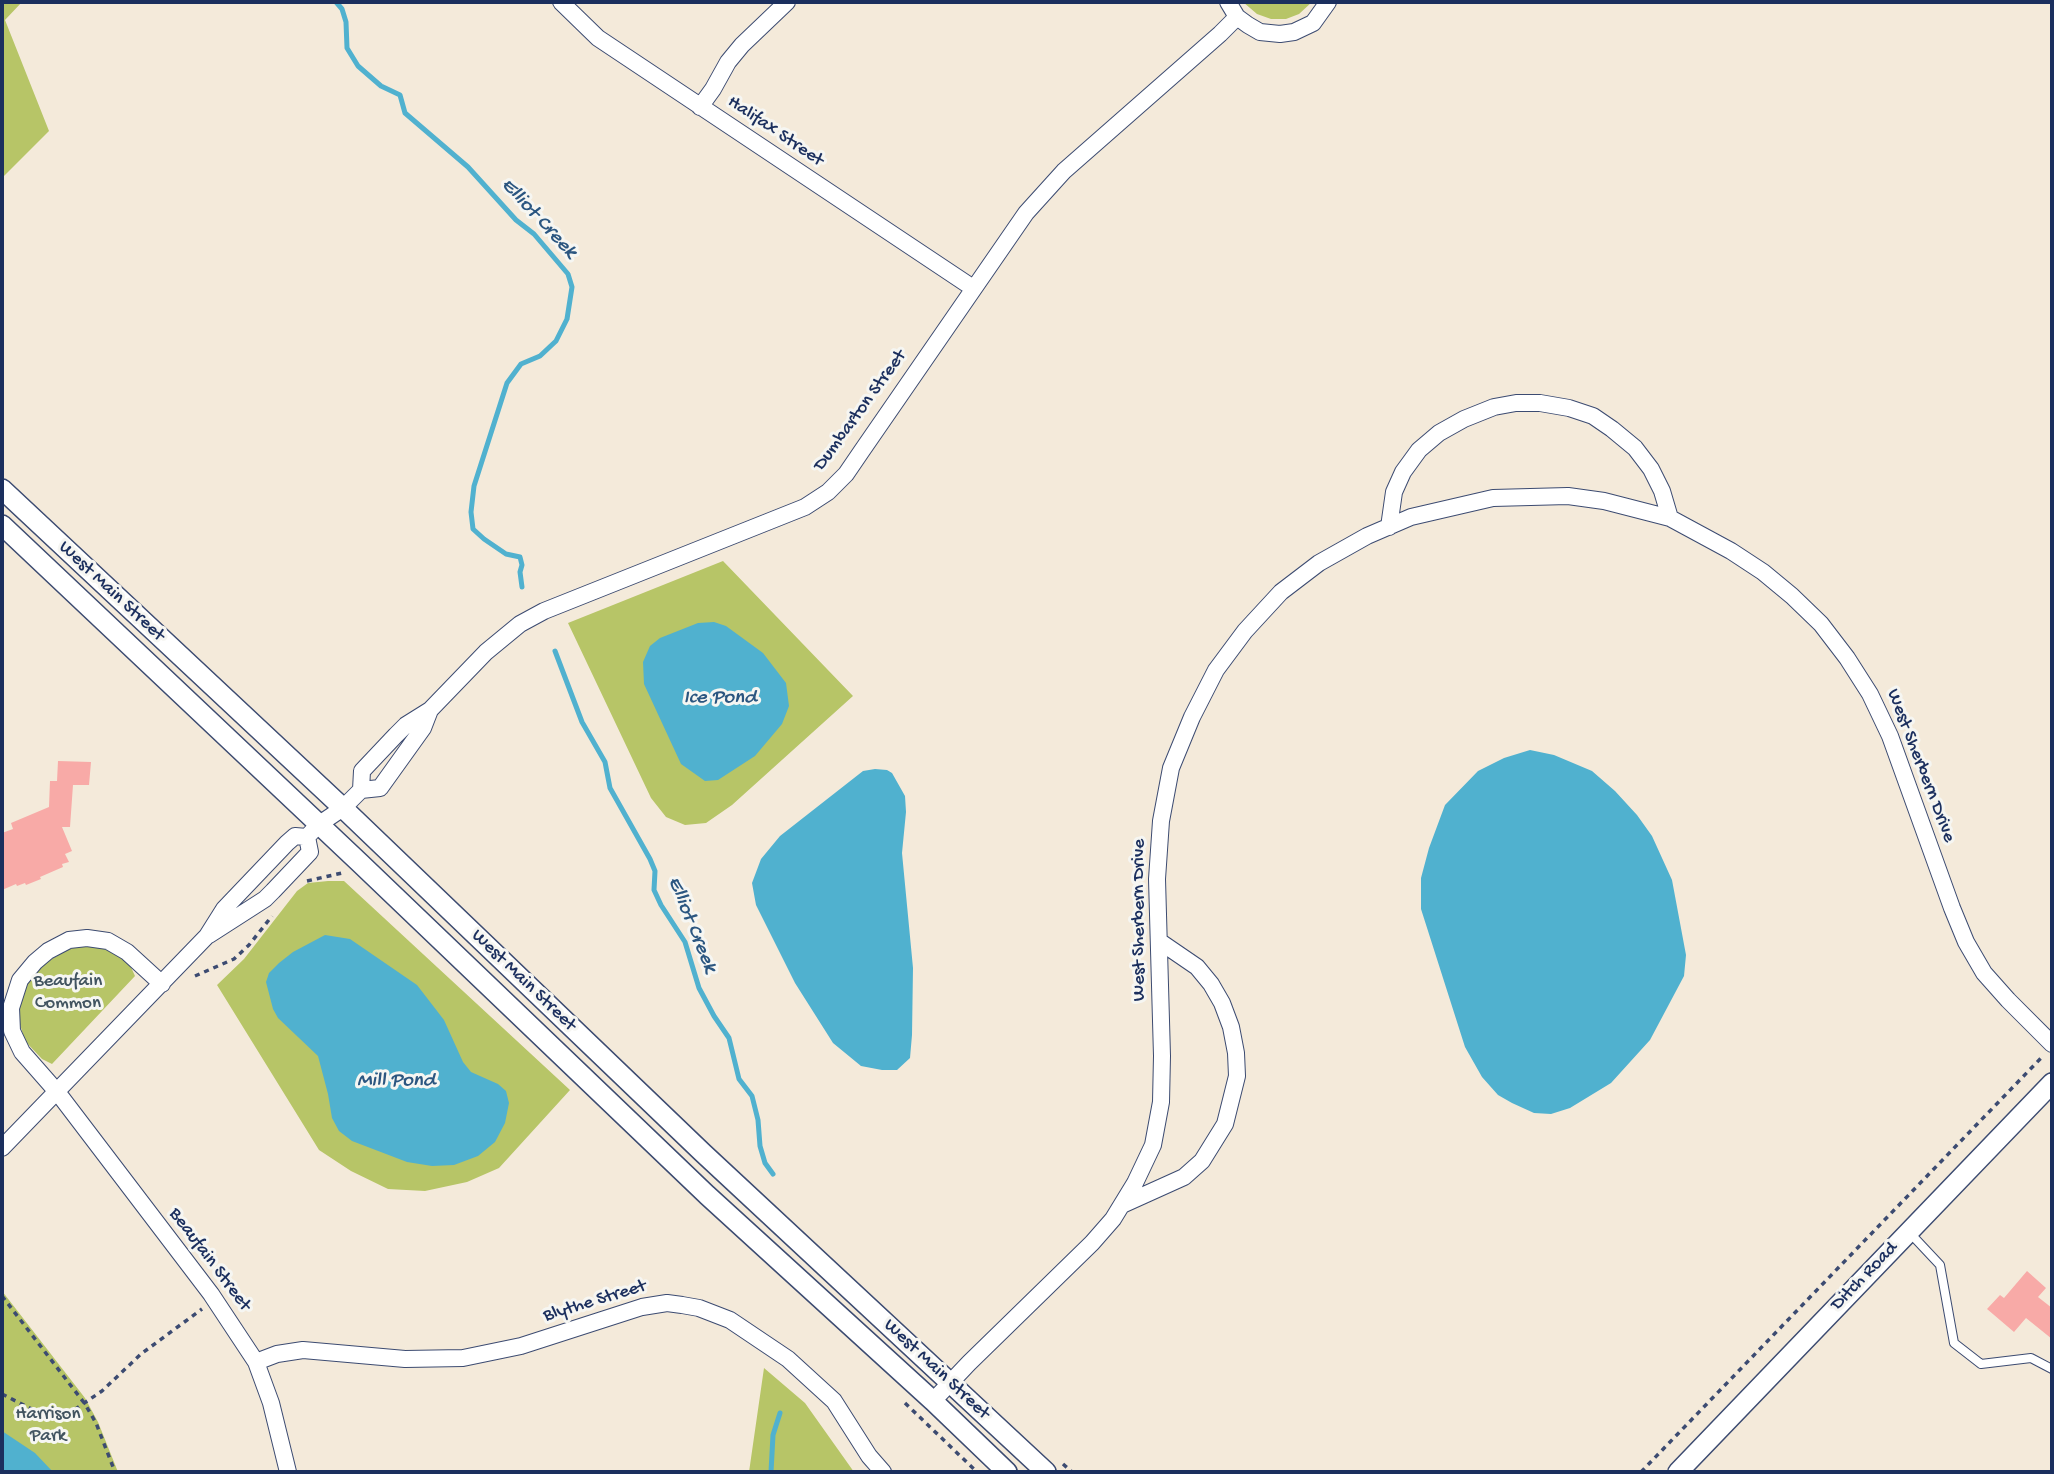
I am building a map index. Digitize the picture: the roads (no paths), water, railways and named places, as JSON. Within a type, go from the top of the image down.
[{"type":"street","name":"Halifax Street","points":[[561,2],[598,38],[973,288]]},
{"type":"street","points":[[700,107],[727,62],[741,45],[787,2]]},
{"type":"street","points":[[1228,2],[1237,17],[1260,32],[1280,34],[1294,32],[1313,23],[1328,2]]},
{"type":"street","name":"Dumbarton Street","points":[[361,790],[362,771],[406,725],[430,710],[499,639],[532,617],[805,507],[828,492],[846,474],[1026,213],[1058,178],[1237,17]]},
{"type":"street","points":[[1389,527],[1394,492],[1403,472],[1419,450],[1464,419],[1494,407],[1516,403],[1540,403],[1569,408],[1593,416],[1612,429],[1635,448],[1651,469],[1662,491],[1670,518]]},
{"type":"street","name":"West Main Street","points":[[2,489],[325,821],[707,1195],[1007,1472]]},
{"type":"street","name":"West Sherbern Drive","points":[[933,1401],[1092,1243],[1122,1205],[1153,1145],[1161,1102],[1157,879],[1160,838],[1171,768],[1192,717],[1216,670],[1245,631],[1281,592],[1320,563],[1411,517],[1493,498],[1568,496],[1604,501],[1670,518],[1763,572],[1821,624],[1870,694],[1890,736],[1966,942],[1984,973],[2052,1046]]},
{"type":"street","name":"West Main Street","points":[[2,525],[325,821],[703,1153],[1046,1472]]},
{"type":"street","name":"Dumbarton Street","points":[[325,821],[361,790],[380,788],[423,728],[430,710]]},
{"type":"street","points":[[207,936],[265,899],[310,852],[325,821]]},
{"type":"street","points":[[2,1148],[207,936],[224,909],[286,843],[325,821]]},
{"type":"street","name":"Beaufain Street","points":[[162,984],[127,952],[99,939],[69,940],[57,945],[35,962],[20,980],[14,995],[10,1021],[22,1052],[58,1093],[211,1294],[256,1362],[271,1403],[288,1472]]},
{"type":"street","points":[[1122,1205],[1184,1177],[1202,1161],[1224,1124],[1237,1076],[1231,1027],[1222,1003],[1197,967],[1159,941]]},
{"type":"street","name":"Ditch Road","points":[[1678,1472],[2052,1083]]},
{"type":"street","name":"Blythe Street","points":[[256,1362],[277,1354],[303,1350],[405,1359],[463,1358],[520,1346],[642,1307],[667,1303],[682,1305],[699,1308],[730,1320],[788,1359],[834,1401],[869,1456],[883,1472]]},
{"type":"lane","points":[[1909,1232],[1940,1265],[1954,1343],[1981,1364],[2031,1358],[2052,1369]]},
{"type":"water","name":"Ice Pond","points":[[714,622],[726,626],[763,653],[786,683],[789,706],[782,724],[755,756],[718,780],[705,781],[681,764],[644,684],[643,662],[650,646],[660,638],[698,623]]},
{"type":"water","points":[[1530,750],[1554,755],[1592,771],[1637,815],[1652,836],[1672,880],[1686,955],[1684,976],[1650,1040],[1611,1083],[1570,1108],[1551,1114],[1534,1113],[1512,1103],[1498,1095],[1482,1077],[1465,1047],[1421,909],[1421,878],[1445,805],[1478,771],[1504,758]]},
{"type":"water","points":[[875,769],[892,773],[905,796],[902,853],[913,968],[912,1035],[910,1058],[897,1070],[861,1066],[833,1043],[795,983],[756,905],[752,883],[761,859],[780,836],[863,771]]},
{"type":"water","name":"Mill Pond","points":[[325,935],[350,939],[417,985],[444,1020],[463,1062],[471,1072],[498,1084],[506,1091],[509,1103],[505,1123],[495,1142],[478,1156],[454,1165],[432,1166],[407,1162],[352,1141],[339,1131],[332,1118],[318,1056],[278,1018],[266,982],[269,973],[279,963],[293,952]]},
{"type":"water","points":[[2,1431],[35,1453],[53,1472],[2,1472]]},
{"type":"waterway","name":"Elliot Creek","points":[[336,2],[342,9],[346,22],[347,48],[358,66],[381,86],[400,95],[405,113],[468,167],[516,220],[534,234],[568,274],[572,287],[567,319],[556,341],[540,356],[521,364],[507,383],[474,486],[471,512],[473,529],[506,554],[520,557],[522,587]]},
{"type":"waterway","name":"Elliot Creek","points":[[555,651],[582,722],[605,762],[610,788],[655,871],[654,890],[685,942],[699,988],[729,1038],[739,1079],[752,1096],[765,1163],[773,1174]]},
{"type":"waterway","name":"Elliot Creek","points":[[771,1472],[773,1435],[780,1413]]},
{"type":"park label","name":"Beaufain Common","points":[[68,993]]},
{"type":"park label","name":"Harrison Park","points":[[48,1426]]}]
